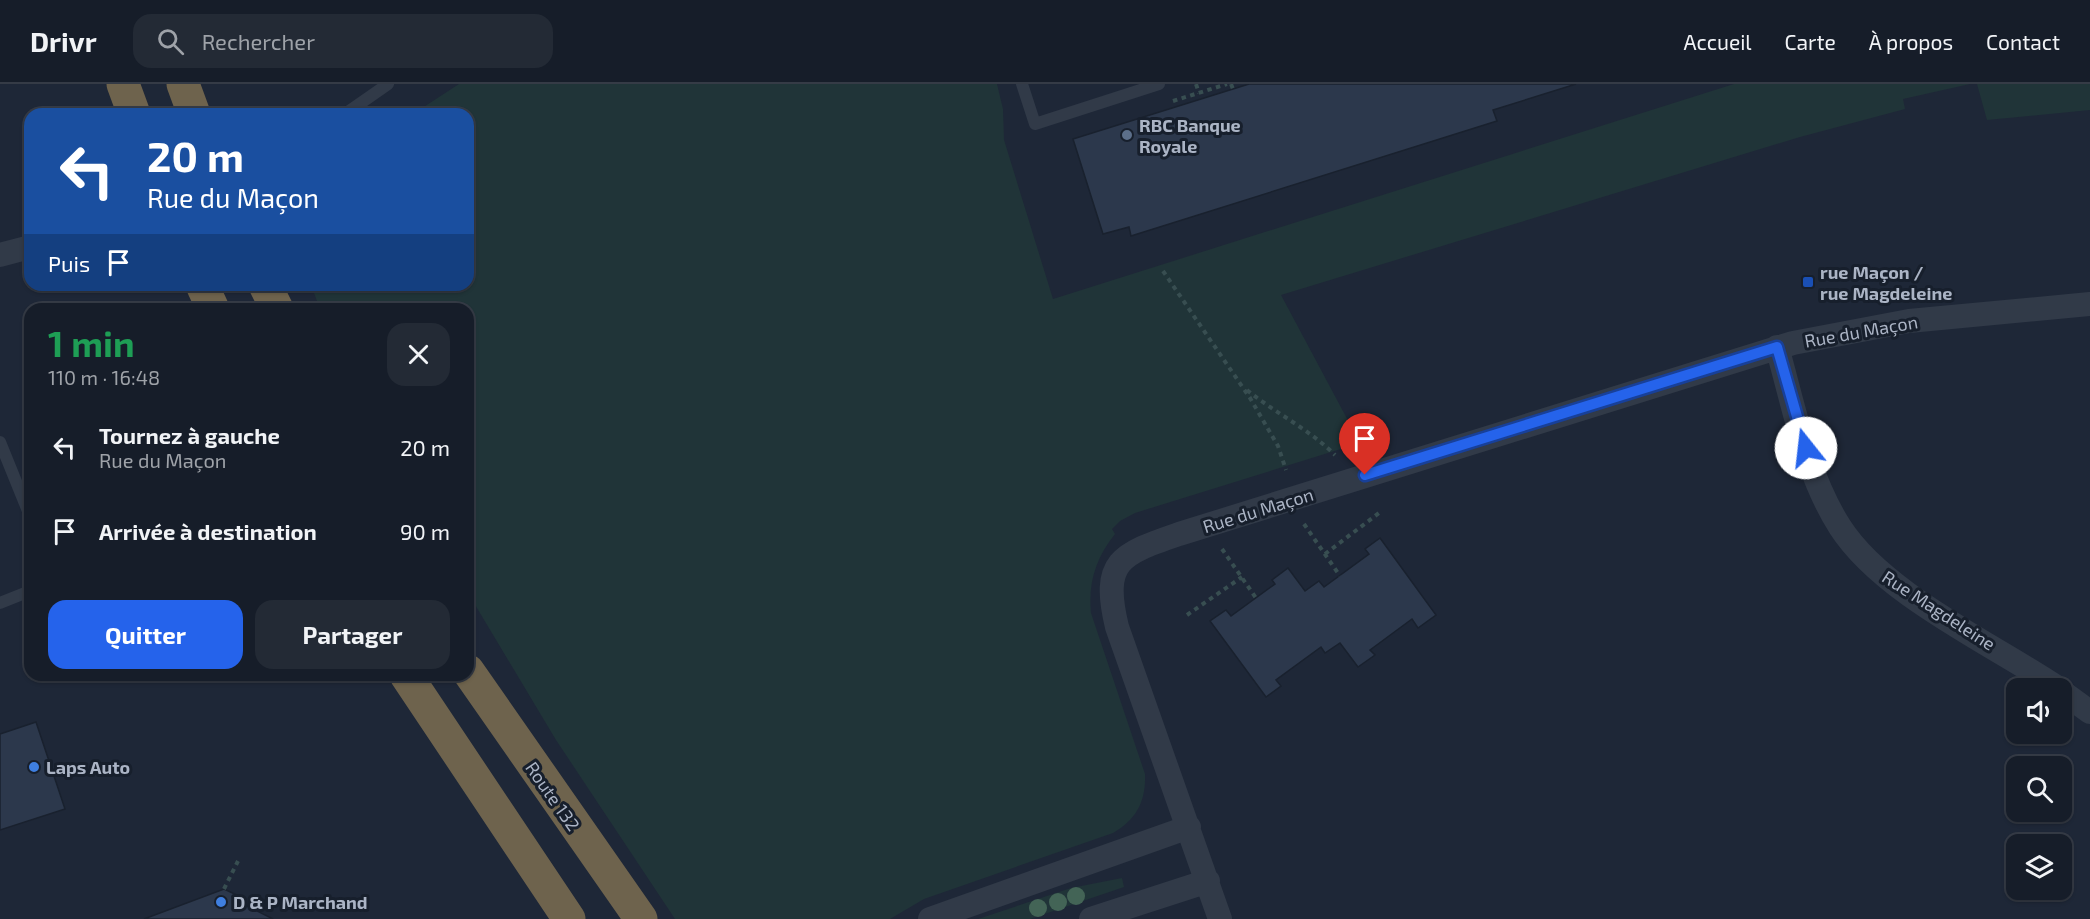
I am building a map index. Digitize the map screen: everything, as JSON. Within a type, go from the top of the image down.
[{"type":"highway","points":[[123,84],[132,108]]},
{"type":"highway","points":[[183,84],[192,108]]},
{"type":"highway","name":"Route 132","points":[[474,680],[641,919]]},
{"type":"highway","points":[[410,681],[566,914]]},
{"type":"street","points":[[0,255],[24,248]]},
{"type":"street","name":"Rue du Maçon","points":[[1220,919],[1117,627],[1111,593],[1116,566],[1124,557],[1153,543],[1777,347],[1909,321],[2090,304]]},
{"type":"street","name":"Rue Magdeleine","points":[[1777,347],[1818,485],[1840,528],[1855,547],[1872,565],[1918,601],[2040,678]]},
{"type":"street","name":"Rue Magdeleine","points":[[2072,699],[2090,712]]},
{"type":"street","points":[[930,919],[1189,827]]},
{"type":"street","points":[[1091,919],[1208,881]]},
{"type":"lane","points":[[354,108],[388,84]]},
{"type":"lane","points":[[1022,84],[1035,124],[1159,84]]},
{"type":"lane","points":[[0,442],[24,501]]},
{"type":"lane","points":[[0,603],[24,593]]},
{"type":"path","points":[[1196,84],[1199,93]]},
{"type":"path","points":[[1181,99],[1183,105]]},
{"type":"path","points":[[1163,272],[1243,387],[1278,446],[1286,470]]},
{"type":"path","points":[[1243,387],[1278,414],[1316,435],[1335,454]]},
{"type":"path","points":[[1288,501],[1340,576]]},
{"type":"path","points":[[1325,554],[1379,513]]},
{"type":"path","points":[[1206,526],[1256,598]]},
{"type":"path","points":[[1187,615],[1242,577]]},
{"type":"path","points":[[224,889],[238,861]]},
{"type":"green space","points":[[459,84],[997,84],[1003,109],[1004,140],[1053,299],[1734,84],[1970,84],[1903,99],[1905,109],[1800,137],[1281,295],[1360,443],[1135,513],[1120,521],[1112,529],[1115,534],[1098,561],[1092,581],[1090,602],[1091,613],[1145,774],[1142,801],[1134,815],[1113,833],[924,899],[890,919],[675,919],[556,740],[474,603],[474,303],[318,303],[313,291],[474,291],[474,108],[422,108]]},
{"type":"green space","points":[[1977,84],[2090,84],[2090,110],[1987,120]]},
{"type":"green space","points":[[1122,878],[1124,887],[1030,919],[978,919],[1071,888]]},
{"type":"building","points":[[1249,84],[1576,84],[1493,110],[1497,121],[1131,236],[1129,227],[1103,234],[1073,139]]},
{"type":"building","points":[[1380,538],[1436,615],[1418,628],[1412,619],[1370,650],[1375,655],[1358,667],[1340,643],[1325,653],[1321,647],[1276,680],[1281,686],[1266,697],[1210,621],[1226,610],[1231,616],[1275,584],[1272,580],[1288,568],[1305,591],[1319,581],[1324,587],[1369,554],[1365,549]]},
{"type":"building","points":[[36,722],[65,809],[0,830],[0,734]]},
{"type":"building","points":[[224,889],[239,896],[241,903],[273,919],[144,919]]},
{"type":"place","name":"RBC Banque Royale","points":[[1127,135]]},
{"type":"place","name":"rue Maçon / rue Magdeleine","points":[[1808,282]]},
{"type":"place","name":"Laps Auto","points":[[34,767]]},
{"type":"place","name":"D & P Marchand","points":[[221,902]]},
{"type":"route","points":[[1365,475],[1777,347],[1806,448]]}]
